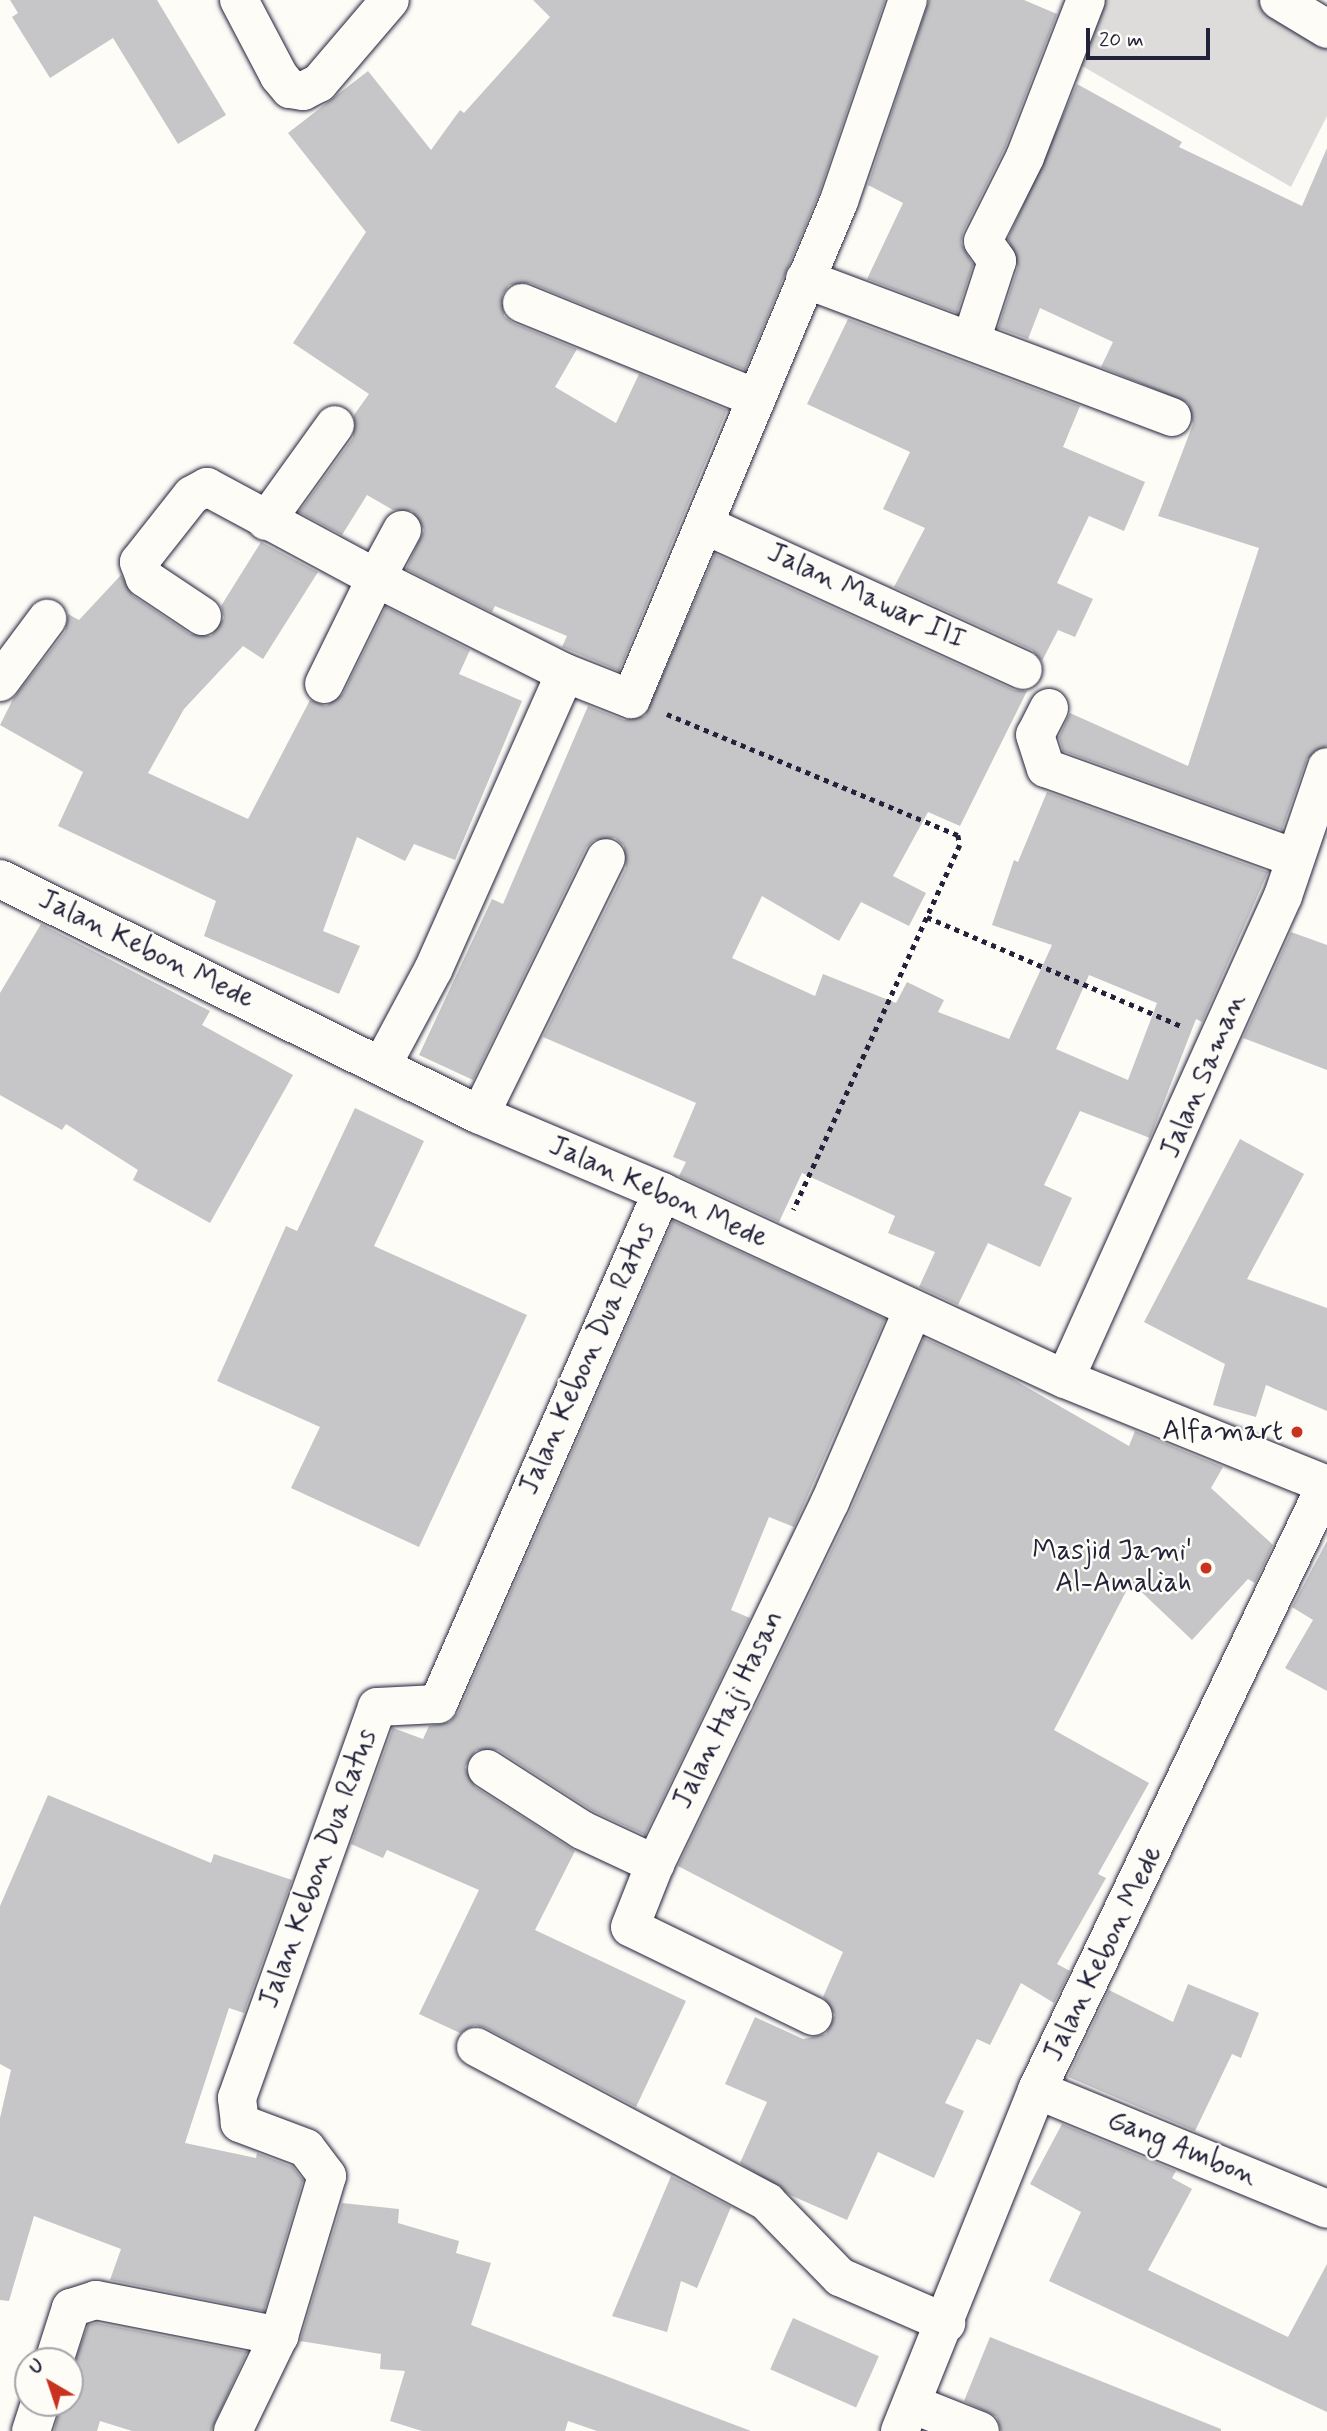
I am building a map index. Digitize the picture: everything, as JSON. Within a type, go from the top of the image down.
[{"type":"street","points":[[239,0],[279,76],[290,89],[303,91],[319,83],[390,0]]},
{"type":"street","points":[[202,615],[145,578],[139,562],[192,495],[207,486],[266,521],[565,673],[631,699],[707,526],[805,279],[908,0]]},
{"type":"street","points":[[972,338],[997,261],[983,241],[1025,157],[1086,0]]},
{"type":"street","points":[[1279,0],[1327,29]]},
{"type":"street","points":[[805,279],[972,338],[1172,417]]},
{"type":"street","points":[[522,303],[757,398]]},
{"type":"street","points":[[266,521],[335,425]]},
{"type":"street","name":"Jalan Mawar III","points":[[707,526],[1023,670]]},
{"type":"street","points":[[324,684],[402,530]]},
{"type":"street","points":[[0,682],[47,619]]},
{"type":"street","points":[[382,1065],[433,970],[565,673]]},
{"type":"street","points":[[1049,708],[1035,735],[1046,768],[1295,858]]},
{"type":"street","name":"Jalan Saman","points":[[1065,1379],[1218,1042],[1295,858],[1327,767]]},
{"type":"street","points":[[480,1115],[606,858]]},
{"type":"street","name":"Jalan Kebon Mede","points":[[0,878],[480,1115],[662,1192],[1065,1379],[1327,1485],[1037,2090],[946,2323],[906,2417]]},
{"type":"street","name":"Jalan Kebon Dua Ratus","points":[[233,2431],[279,2336],[327,2176],[306,2148],[240,2123],[237,2098],[377,1707],[438,1704],[662,1192]]},
{"type":"street","name":"Jalan Haji Hasan","points":[[813,2016],[630,1927],[655,1864],[830,1502],[913,1309]]},
{"type":"street","points":[[487,1769],[582,1830],[655,1864]]},
{"type":"street","points":[[476,2047],[767,2202],[840,2277],[946,2323]]},
{"type":"street","name":"Gang Ambon","points":[[1037,2090],[1327,2209]]},
{"type":"street","points":[[58,2347],[71,2308],[96,2300],[279,2336]]},
{"type":"street","points":[[906,2417],[980,2431]]},
{"type":"path","points":[[631,699],[958,835],[960,845],[778,1246]]},
{"type":"path","points":[[927,917],[1218,1042]]},
{"type":"shaded area","points":[[1095,0],[1268,0],[1327,37],[1327,116],[1291,187],[1077,63]]},
{"type":"building","points":[[10,0],[157,0],[226,115],[178,144],[113,38],[50,78],[12,17],[18,13]]},
{"type":"building","points":[[533,0],[885,0],[819,193],[745,370],[530,283],[509,285],[502,295],[504,316],[513,323],[577,349],[555,387],[616,423],[639,374],[727,410],[619,671],[562,647],[567,636],[495,606],[492,612],[406,569],[424,530],[412,511],[393,510],[367,495],[342,535],[299,512],[353,438],[354,415],[369,394],[293,343],[366,232],[288,133],[368,71],[431,150],[460,110],[464,113],[550,17]]},
{"type":"building","points":[[929,0],[1024,0],[1057,14],[1005,148],[963,232],[961,243],[973,265],[957,313],[867,279],[903,203],[868,185]]},
{"type":"building","points":[[1077,84],[1182,142],[1179,147],[1302,206],[1327,148],[1327,746],[1307,759],[1282,830],[1063,751],[1059,737],[1070,713],[1188,766],[1259,548],[1158,516],[1193,424],[1188,403],[1101,367],[1113,342],[1040,308],[1028,339],[998,328],[1018,267],[1008,239]]},
{"type":"building","points":[[848,319],[1080,406],[1063,447],[1145,482],[1124,531],[1089,516],[1057,583],[1093,599],[1075,637],[1058,630],[1042,661],[1032,650],[894,587],[925,528],[883,509],[910,452],[807,404]]},
{"type":"building","points":[[261,542],[318,572],[263,659],[243,646],[184,709],[148,773],[248,819],[310,700],[326,706],[343,694],[386,607],[470,650],[459,674],[522,701],[455,860],[414,844],[405,861],[357,837],[323,931],[360,946],[339,994],[204,936],[216,901],[58,826],[83,772],[0,725],[13,699],[65,632],[68,614],[79,620],[121,575],[133,596],[190,634],[211,636],[224,618],[221,606]]},
{"type":"building","points":[[715,554],[1014,690],[1027,691],[960,826],[928,812],[893,876],[926,893],[909,926],[861,902],[839,941],[762,896],[732,958],[815,996],[823,974],[896,1003],[907,982],[944,1000],[938,1012],[1009,1039],[1052,945],[992,925],[1014,860],[1018,862],[1047,792],[1268,872],[1202,1022],[1196,1019],[1150,1138],[1080,1111],[1044,1185],[1072,1198],[1040,1267],[988,1243],[958,1305],[919,1287],[935,1252],[888,1233],[895,1216],[802,1173],[779,1222],[679,1176],[686,1162],[673,1157],[696,1103],[543,1037],[626,868],[624,846],[615,838],[594,840],[586,848],[473,1080],[419,1055],[492,899],[503,904],[588,706],[624,720],[645,716]],"holes":[[[1089,975],[1157,1003],[1128,1080],[1056,1049]]]},
{"type":"building","points":[[41,924],[210,1011],[202,1025],[293,1075],[210,1223],[133,1180],[138,1170],[66,1124],[62,1130],[0,1095],[0,993]]},
{"type":"building","points":[[1291,932],[1327,945],[1327,1070],[1243,1038]]},
{"type":"building","points":[[355,1108],[424,1141],[374,1246],[527,1315],[419,1547],[291,1488],[320,1427],[217,1381],[286,1226],[297,1231]]},
{"type":"building","points":[[1240,1139],[1304,1174],[1247,1279],[1327,1308],[1327,1411],[1266,1385],[1256,1417],[1213,1405],[1225,1364],[1144,1322]]},
{"type":"building","points":[[673,1221],[885,1319],[794,1527],[769,1517],[731,1610],[750,1618],[645,1835],[593,1811],[498,1750],[476,1750],[465,1767],[475,1787],[575,1851],[535,1930],[686,2001],[636,2107],[486,2028],[475,2025],[460,2033],[419,2014],[479,1890],[387,1850],[383,1858],[351,1844],[393,1728],[423,1739],[429,1726],[450,1722],[458,1713]]},
{"type":"building","points":[[924,1338],[1011,1378],[1129,1446],[1135,1431],[1223,1467],[1211,1488],[1273,1545],[1255,1583],[1248,1579],[1192,1640],[1131,1582],[1054,1730],[1149,1783],[1098,1874],[1106,1878],[1057,1964],[1070,1971],[1054,2003],[1021,1983],[990,2045],[977,2039],[945,2103],[964,2111],[934,2178],[878,2152],[847,2220],[790,2195],[740,2163],[767,2102],[725,2084],[755,2017],[803,2039],[826,2034],[835,2015],[823,1997],[843,1952],[678,1866],[850,1512]]},
{"type":"building","points":[[1327,1541],[1327,1691],[1285,1668],[1313,1620],[1292,1607]]},
{"type":"building","points":[[48,1795],[211,1863],[214,1854],[292,1880],[244,2013],[229,2008],[185,2143],[256,2158],[257,2153],[293,2167],[303,2180],[264,2311],[110,2280],[121,2249],[34,2216],[9,2301],[0,2300],[0,2118],[11,2070],[0,2064],[0,1906]]},
{"type":"building","points":[[1188,1984],[1259,2013],[1241,2058],[1232,2054],[1195,2131],[1068,2077],[1109,1990],[1173,2022]]},
{"type":"building","points":[[1062,2124],[1176,2171],[1172,2178],[1192,2189],[1148,2270],[1288,2337],[1327,2264],[1327,2412],[1049,2281],[1081,2212],[1030,2184]]},
{"type":"building","points":[[671,2176],[731,2207],[697,2288],[681,2281],[667,2332],[612,2316]]},
{"type":"building","points":[[342,2203],[399,2209],[398,2223],[459,2241],[456,2253],[491,2263],[471,2325],[751,2431],[597,2431],[568,2421],[565,2431],[422,2431],[390,2421],[405,2371],[380,2369],[381,2354],[300,2341]]},
{"type":"building","points":[[793,2318],[879,2356],[856,2407],[770,2369]]},
{"type":"building","points":[[97,2323],[247,2352],[211,2431],[132,2431],[100,2421],[97,2431],[54,2431],[58,2417],[84,2417],[84,2347],[80,2347],[88,2325]]},
{"type":"building","points":[[990,2337],[1221,2431],[1001,2431],[997,2417],[964,2401]]},
{"type":"place","name":"Alfamart","points":[[1297,1432]]},
{"type":"place","name":"Masjid Jami' Al-Amaliah","points":[[1206,1568]]}]
